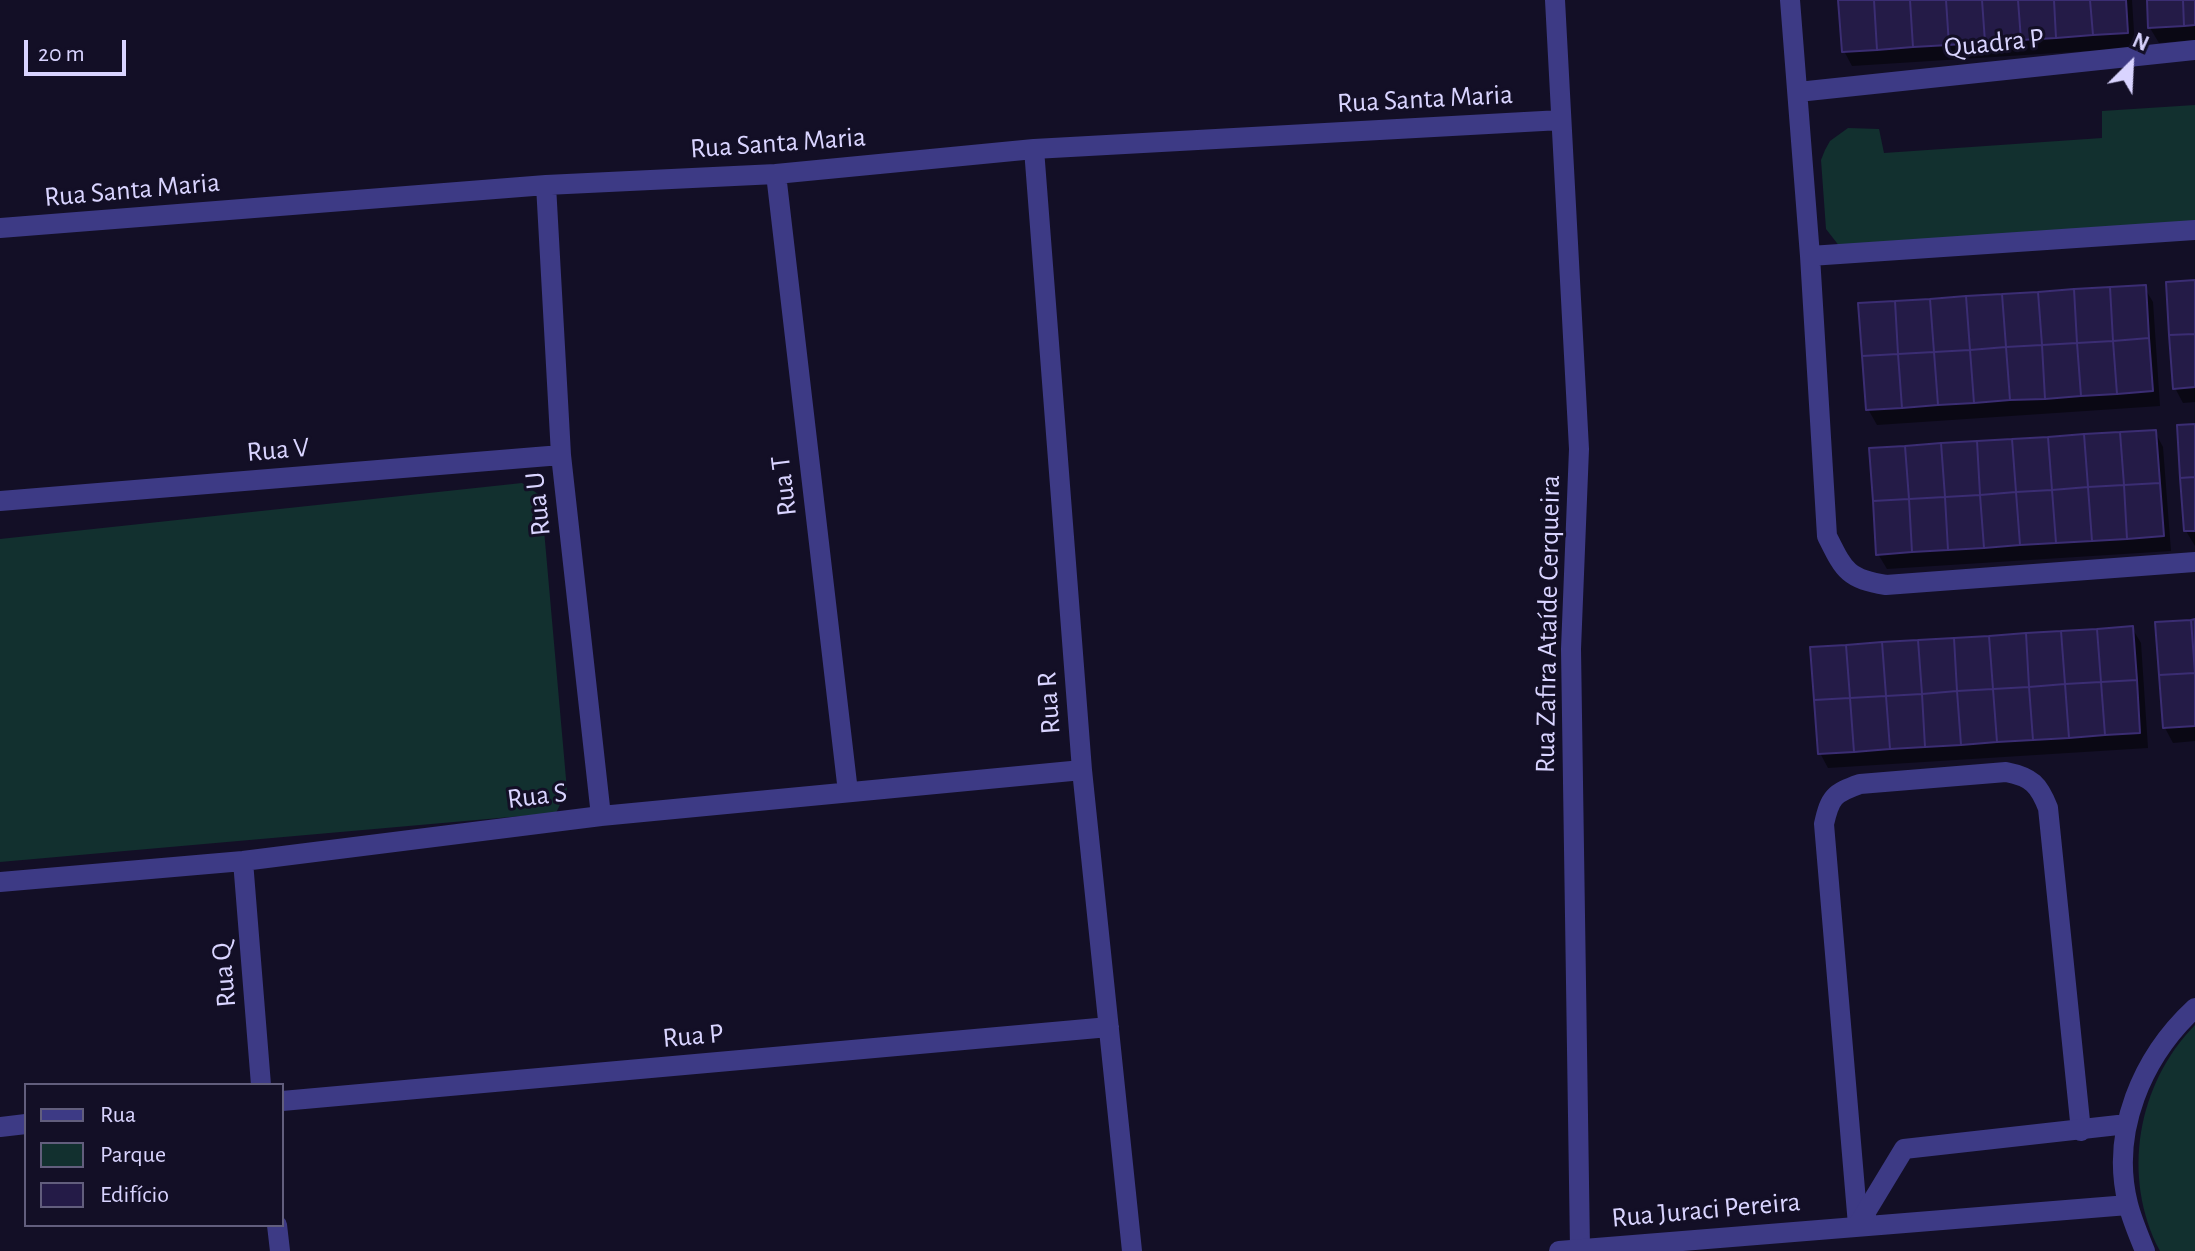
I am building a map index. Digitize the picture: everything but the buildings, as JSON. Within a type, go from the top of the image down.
[{"type":"street","name":"Rua Zafira Ataíde Cerqueira","points":[[1555,0],[1579,449],[1571,649],[1580,1250]]},
{"type":"street","points":[[1790,0],[1827,536],[1841,565],[1860,581],[1886,585],[2195,562]]},
{"type":"street","name":"Quadra P","points":[[1798,92],[2195,50]]},
{"type":"street","name":"Rua Santa Maria","points":[[0,228],[546,185],[776,174],[1034,149],[1561,120]]},
{"type":"street","name":"Rua R","points":[[1034,149],[1082,770],[1132,1251]]},
{"type":"street","name":"Rua T","points":[[776,174],[848,792]]},
{"type":"street","name":"Rua U","points":[[546,185],[561,455],[601,816]]},
{"type":"street","points":[[1810,256],[2195,230]]},
{"type":"street","name":"Rua V","points":[[0,501],[561,455]]},
{"type":"street","name":"Rua S","points":[[0,882],[243,861],[601,816],[1082,770]]},
{"type":"street","points":[[1858,1225],[1824,824],[1828,806],[1838,791],[1860,784],[2006,772],[2024,775],[2041,790],[2048,808],[2081,1131]]},
{"type":"street","name":"Rua Q","points":[[243,861],[261,1083]]},
{"type":"street","points":[[2145,1251],[2128,1205],[2124,1165],[2127,1124],[2134,1098],[2151,1060],[2176,1026],[2195,1008]]},
{"type":"street","name":"Rua P","points":[[284,1101],[1109,1027]]},
{"type":"street","points":[[0,1127],[24,1124]]},
{"type":"street","points":[[1858,1225],[1904,1149],[2127,1124]]},
{"type":"street","name":"Rua Juraci Pereira","points":[[1559,1251],[2128,1205]]},
{"type":"street","points":[[277,1227],[280,1251]]},
{"type":"green space","points":[[2195,105],[2195,228],[1840,247],[1826,229],[1821,160],[1830,141],[1848,128],[1879,129],[1884,153],[2102,138],[2102,111]]},
{"type":"green space","points":[[522,483],[541,496],[567,790],[556,813],[0,862],[0,539]]},
{"type":"green space","points":[[2195,1025],[2195,1251],[2160,1251],[2141,1193],[2141,1132],[2148,1103],[2160,1075],[2175,1049]]}]
